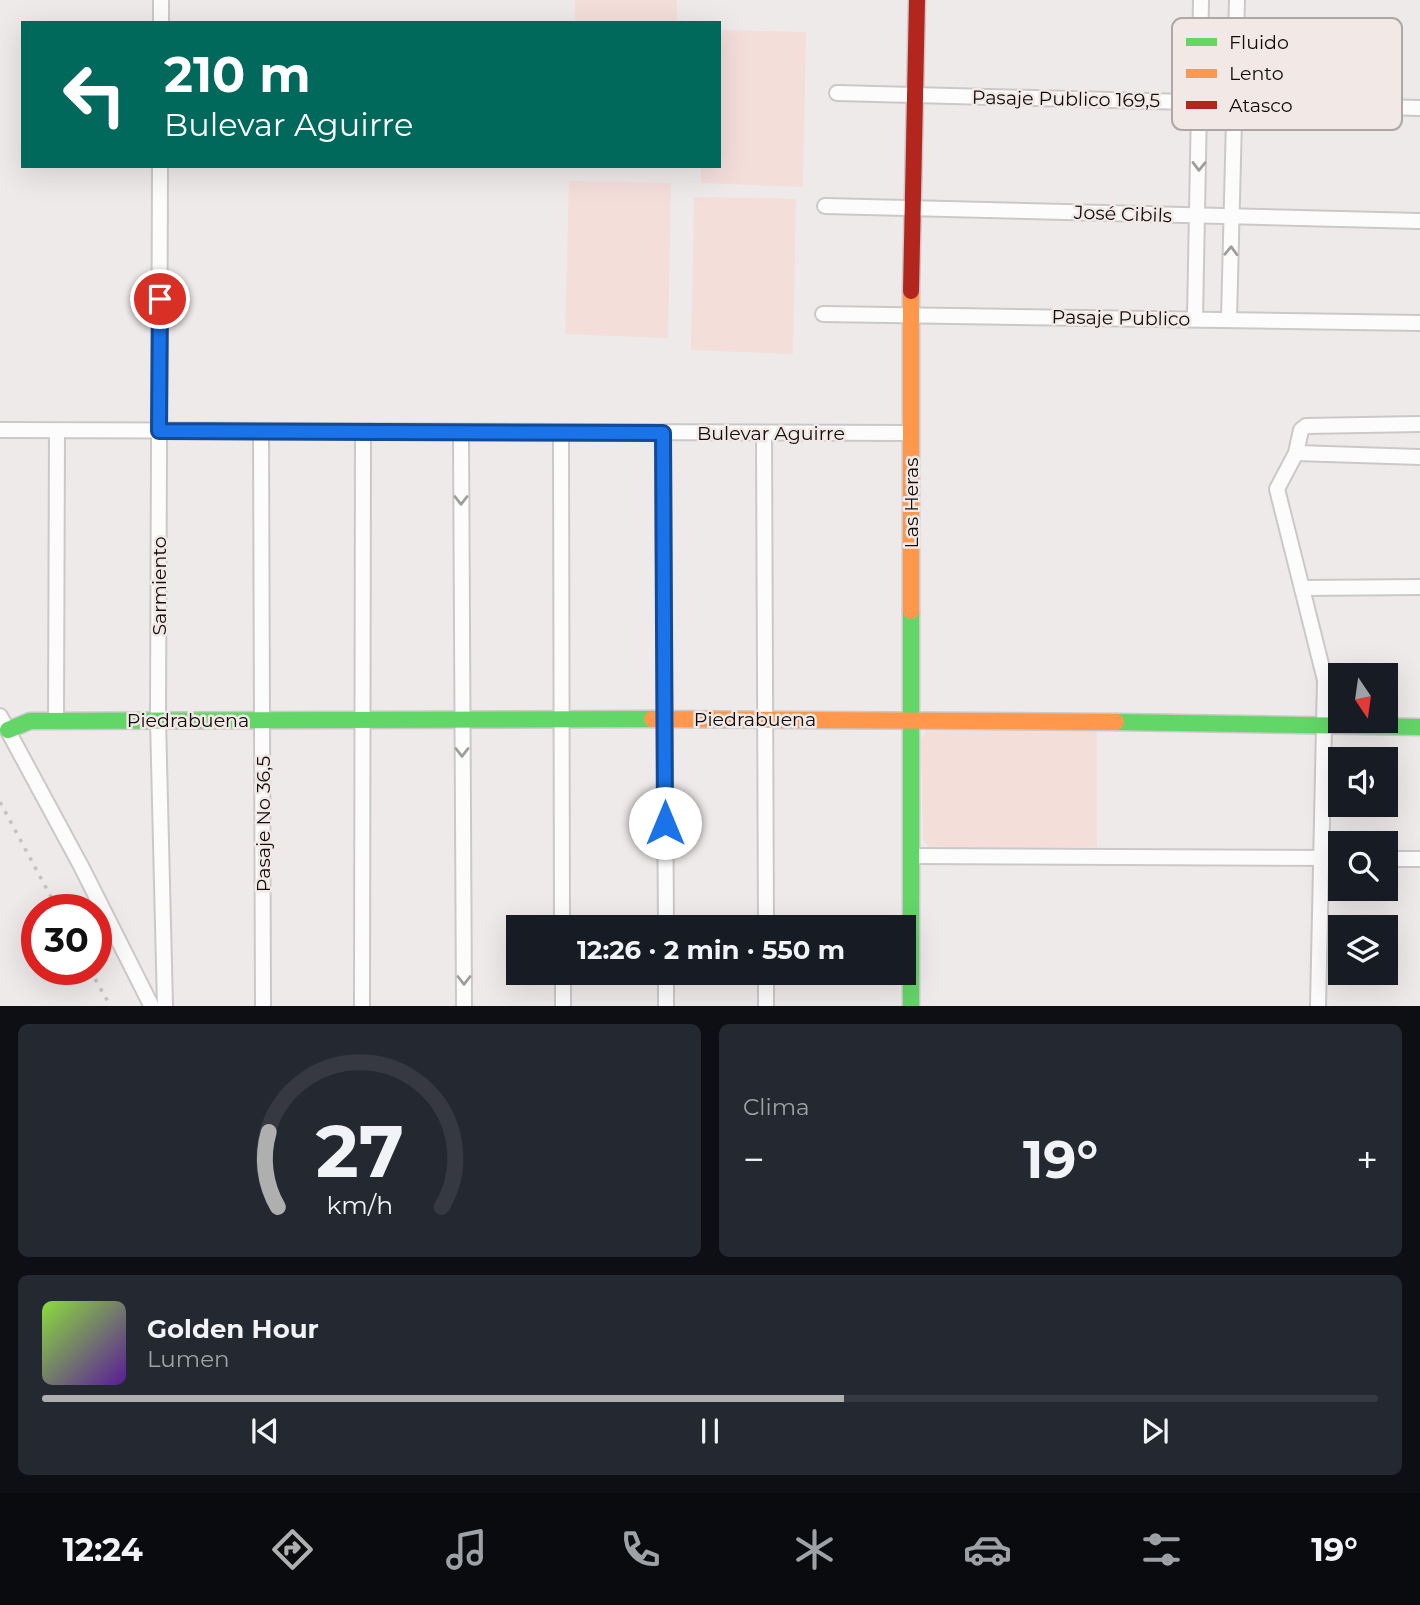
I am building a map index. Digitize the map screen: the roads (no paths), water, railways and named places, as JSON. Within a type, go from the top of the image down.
[{"type":"street","points":[[161,0],[161,21]]},
{"type":"street","name":"Las Heras","points":[[911,1006],[911,315],[918,0]]},
{"type":"street","points":[[1201,0],[1201,18]]},
{"type":"street","points":[[1237,0],[1237,18]]},
{"type":"street","name":"Pasaje Publico 169,5","points":[[838,93],[1172,101]]},
{"type":"street","name":"Pasaje Publico 169,5","points":[[1402,108],[1420,108]]},
{"type":"street","points":[[1195,318],[1200,130]]},
{"type":"street","points":[[1229,319],[1235,130]]},
{"type":"street","name":"Sarmiento","points":[[160,168],[158,720],[167,1006]]},
{"type":"street","name":"José Cibils","points":[[825,206],[1420,221]]},
{"type":"street","name":"Pasaje Publico","points":[[823,314],[1420,323]]},
{"type":"street","points":[[1318,1006],[1324,668],[1277,489],[1296,453],[1301,430],[1306,426],[1420,424]]},
{"type":"street","name":"Bulevar Aguirre","points":[[0,430],[911,433]]},
{"type":"street","points":[[57,431],[57,721]]},
{"type":"street","name":"Pasaje No 36,5","points":[[261,431],[263,1006]]},
{"type":"street","points":[[362,1006],[363,432]]},
{"type":"street","points":[[461,432],[464,1006]]},
{"type":"street","points":[[561,432],[562,915]]},
{"type":"street","points":[[663,433],[666,915]]},
{"type":"street","points":[[764,433],[766,915]]},
{"type":"street","points":[[1296,453],[1420,457]]},
{"type":"street","points":[[1302,588],[1420,587]]},
{"type":"street","name":"Piedrabuena","points":[[4,723],[158,720],[910,718],[1420,727]]},
{"type":"street","points":[[4,723],[154,1006],[167,1006]]},
{"type":"street","points":[[912,856],[1328,858]]},
{"type":"street","points":[[1398,859],[1420,859]]},
{"type":"street","points":[[563,985],[563,1006]]},
{"type":"street","points":[[666,985],[666,1006]]},
{"type":"street","points":[[766,985],[766,1006]]},
{"type":"railway","points":[[0,802],[49,894]]},
{"type":"railway","points":[[99,985],[110,1006]]}]
